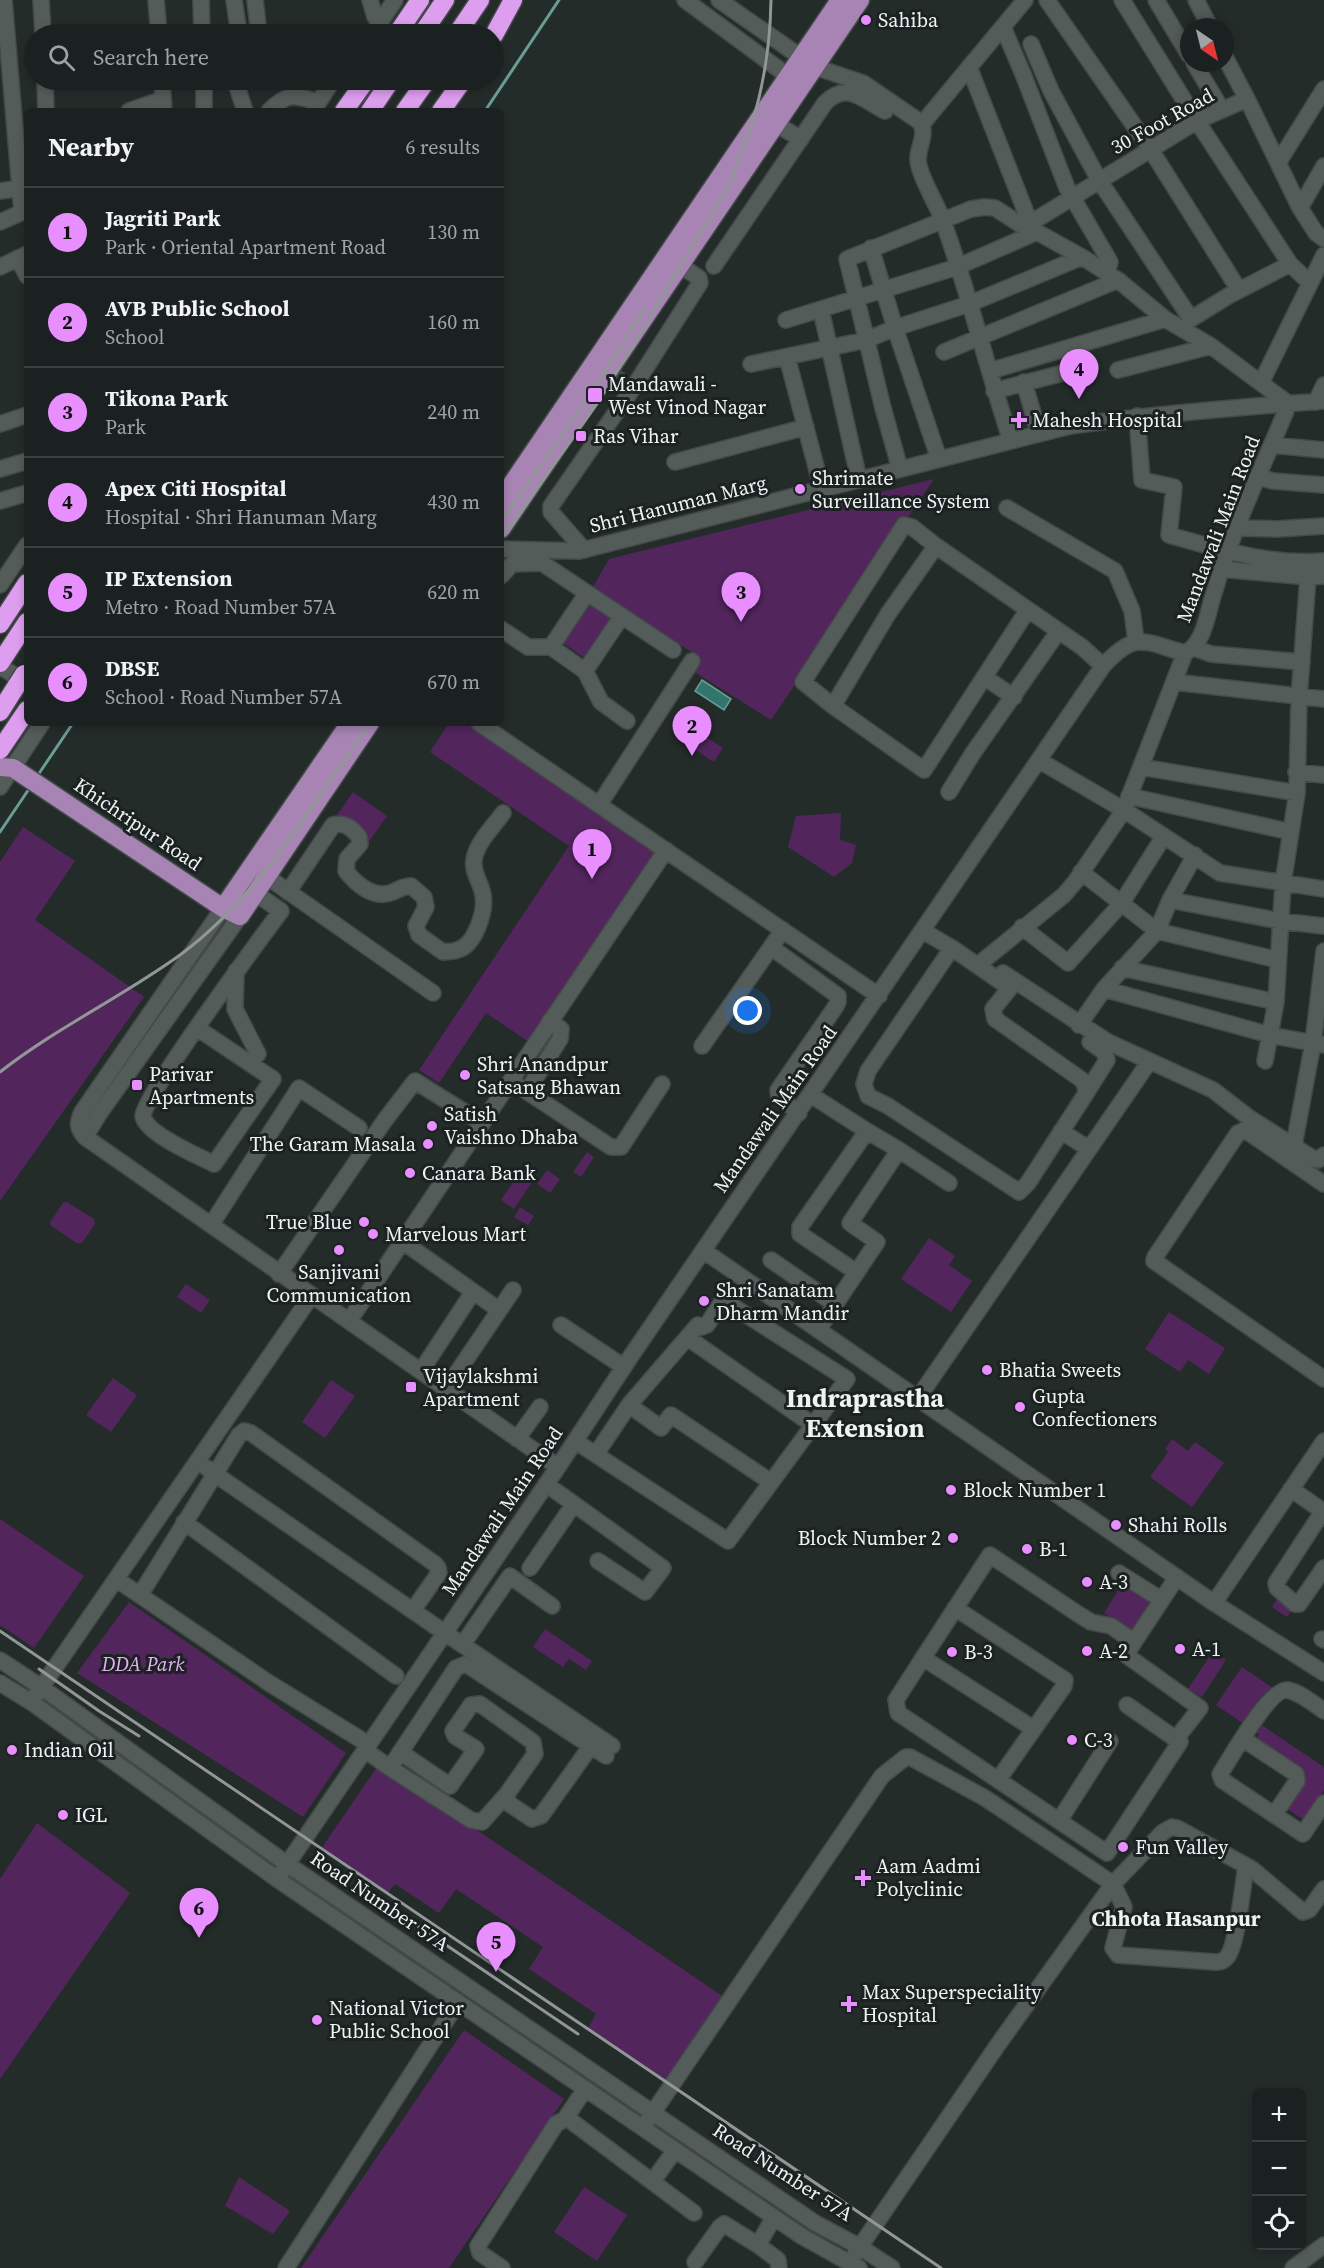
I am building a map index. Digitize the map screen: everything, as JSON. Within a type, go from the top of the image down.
[{"type":"highway","points":[[404,24],[420,0]]},
{"type":"highway","points":[[429,24],[445,0]]},
{"type":"highway","points":[[464,24],[480,0]]},
{"type":"highway","points":[[501,24],[513,0]]},
{"type":"highway","points":[[347,108],[359,90]]},
{"type":"highway","points":[[372,108],[384,90]]},
{"type":"highway","points":[[407,108],[420,90]]},
{"type":"highway","points":[[443,108],[456,90]]},
{"type":"highway","points":[[0,624],[24,588]]},
{"type":"highway","points":[[1,663],[24,627]]},
{"type":"highway","points":[[0,712],[24,679]]},
{"type":"highway","points":[[0,751],[24,715]]},
{"type":"main road","points":[[808,63],[840,0]]},
{"type":"main road","points":[[504,524],[572,410],[796,80],[860,0]]},
{"type":"main road","points":[[504,496],[572,410],[680,265],[776,124],[796,80]]},
{"type":"main road","points":[[231,912],[348,726]]},
{"type":"main road","points":[[231,912],[255,893],[368,726]]},
{"type":"main road","name":"Khichripur Road","points":[[0,751],[9,755],[6,767],[34,782],[231,912]]},
{"type":"street","points":[[4,0],[20,188],[24,206]]},
{"type":"street","points":[[41,0],[42,24]]},
{"type":"street","points":[[155,0],[158,24]]},
{"type":"street","points":[[201,0],[202,24]]},
{"type":"street","points":[[234,0],[238,24]]},
{"type":"street","points":[[255,0],[258,24]]},
{"type":"street","points":[[370,0],[375,17]]},
{"type":"street","points":[[370,24],[387,0]]},
{"type":"street","points":[[379,24],[395,0]]},
{"type":"street","points":[[502,24],[520,0]]},
{"type":"street","points":[[685,0],[796,80]]},
{"type":"street","points":[[719,0],[808,63],[863,83],[922,124],[923,138],[917,160],[943,220],[1011,441]]},
{"type":"street","points":[[922,124],[1024,0]]},
{"type":"street","points":[[1047,0],[1151,150],[1239,290]]},
{"type":"street","points":[[1122,0],[1290,264],[1310,283]]},
{"type":"street","points":[[1156,0],[1180,40]]},
{"type":"street","points":[[1196,0],[1205,18]]},
{"type":"street","points":[[1003,27],[1072,197],[1110,262],[1112,277]]},
{"type":"street","points":[[1031,44],[1051,91],[1099,180],[1186,324],[1211,346],[1289,404]]},
{"type":"street","points":[[969,67],[1030,227]]},
{"type":"street","points":[[1199,72],[1222,110]]},
{"type":"street","points":[[1233,72],[1300,208],[1316,232],[1324,239]]},
{"type":"street","points":[[1278,163],[1324,89]]},
{"type":"street","points":[[45,90],[46,108]]},
{"type":"street","points":[[146,108],[163,105],[162,90]]},
{"type":"street","points":[[204,90],[204,108]]},
{"type":"street","points":[[239,90],[244,108]]},
{"type":"street","points":[[316,108],[327,90]]},
{"type":"street","points":[[316,108],[332,90]]},
{"type":"street","points":[[714,266],[825,103],[835,94],[848,92],[885,111]]},
{"type":"street","points":[[272,108],[278,102],[295,96],[316,108]]},
{"type":"street","name":"30 Foot Road","points":[[786,320],[957,267],[1030,227],[1072,197],[1197,121],[1247,99]]},
{"type":"street","points":[[776,124],[801,140]]},
{"type":"street","points":[[1300,208],[1324,166]]},
{"type":"street","points":[[0,191],[20,188]]},
{"type":"street","points":[[900,469],[847,259],[971,209],[995,208],[1082,257],[1112,277],[1165,319],[1186,324],[1239,290],[1290,264]]},
{"type":"street","points":[[0,222],[24,211]]},
{"type":"street","points":[[871,248],[939,459]]},
{"type":"street","points":[[1261,383],[1324,255]]},
{"type":"street","points":[[0,267],[22,256]]},
{"type":"street","points":[[751,364],[866,340],[969,304],[1082,257]]},
{"type":"street","points":[[584,550],[551,512],[551,506],[633,388],[700,283],[699,278],[680,265]]},
{"type":"street","points":[[944,351],[981,338],[1112,277]]},
{"type":"street","points":[[821,310],[859,480]]},
{"type":"street","points":[[990,371],[1165,319]]},
{"type":"street","points":[[1119,370],[1211,346]]},
{"type":"street","points":[[787,357],[822,489]]},
{"type":"street","points":[[994,391],[1090,366]]},
{"type":"street","points":[[1024,382],[1039,434]]},
{"type":"street","points":[[1320,402],[1324,385]]},
{"type":"street","name":"Shri Hanuman Marg","points":[[504,549],[584,550],[1070,426],[1137,416],[1320,402]]},
{"type":"street","name":"Mandawali Main Road","points":[[277,1879],[1103,666],[1112,656],[1136,640],[1189,650],[1200,638],[1221,569],[1289,404]]},
{"type":"street","points":[[0,424],[24,416]]},
{"type":"street","points":[[1137,416],[1142,480],[1173,487],[1169,535],[1228,551],[1285,561],[1301,563],[1324,561]]},
{"type":"street","points":[[675,462],[806,428]]},
{"type":"street","points":[[1272,445],[1324,450]]},
{"type":"street","points":[[0,469],[24,462]]},
{"type":"street","points":[[1259,477],[1273,482],[1324,484]]},
{"type":"street","points":[[0,501],[24,495]]},
{"type":"street","points":[[1007,508],[1115,571],[1132,610],[1136,640]]},
{"type":"street","points":[[1027,611],[924,770],[803,682],[904,525],[912,527],[1027,611],[1082,647],[1103,666]]},
{"type":"street","points":[[1238,528],[1277,529],[1324,526]]},
{"type":"street","points":[[0,572],[24,537]]},
{"type":"street","points":[[833,706],[888,615],[936,546]]},
{"type":"street","points":[[0,585],[24,549]]},
{"type":"street","points":[[504,573],[512,564],[542,563],[673,650]]},
{"type":"street","points":[[1221,569],[1308,578],[1324,576]]},
{"type":"street","points":[[1265,1061],[1276,1002],[1283,883],[1297,793],[1299,698],[1308,578]]},
{"type":"street","points":[[551,647],[587,593]]},
{"type":"street","points":[[585,671],[622,616]]},
{"type":"street","points":[[504,630],[528,647],[551,647],[585,671],[601,702],[627,721]]},
{"type":"street","points":[[950,792],[973,753],[1058,632]]},
{"type":"street","points":[[984,960],[1064,895],[1081,873],[1127,803],[1174,682],[1189,650],[1302,662]]},
{"type":"street","points":[[599,805],[692,661]]},
{"type":"street","points":[[1,663],[24,679]]},
{"type":"street","points":[[984,677],[1014,697]]},
{"type":"street","points":[[1174,682],[1299,698],[1324,699]]},
{"type":"street","points":[[0,787],[6,767],[40,726]]},
{"type":"street","points":[[483,726],[879,996]]},
{"type":"street","points":[[1040,761],[1127,803],[1291,832]]},
{"type":"street","points":[[1141,767],[1297,793]]},
{"type":"street","points":[[1296,772],[1324,775]]},
{"type":"street","points":[[1127,803],[1164,836],[1220,873],[1324,889]]},
{"type":"street","points":[[288,892],[333,825],[341,823],[348,826],[359,837],[360,844],[347,859],[346,871],[356,883],[374,893],[390,894],[402,886],[411,886],[424,897],[426,907],[416,926],[419,934],[443,952],[459,950],[470,941],[481,921],[484,906],[483,893],[474,871],[476,851],[503,813]]},
{"type":"street","points":[[1022,927],[1068,963],[1121,904],[1164,836]]},
{"type":"street","points":[[350,1321],[666,850]]},
{"type":"street","points":[[1079,1025],[1104,989],[1157,931],[1170,900],[1195,855]]},
{"type":"street","points":[[1081,873],[1157,931],[1278,960]]},
{"type":"street","points":[[266,876],[433,993]]},
{"type":"street","points":[[197,1028],[273,1079],[214,1164],[152,1130],[143,1119],[143,1110],[156,1089],[197,1028],[236,971],[281,911],[255,893]]},
{"type":"street","points":[[1170,900],[1280,921],[1324,926]]},
{"type":"street","points":[[231,912],[82,1112],[77,1126],[85,1137],[558,1467]]},
{"type":"street","points":[[925,928],[1104,1052],[1107,1060],[1028,1183],[1019,1192],[888,1106],[868,1096],[864,1084],[868,1071],[952,948]]},
{"type":"street","points":[[925,928],[984,960],[1079,1025],[1108,1042],[1213,1090],[1248,1117],[1314,1159],[1318,1160],[1324,1155]]},
{"type":"street","points":[[702,1046],[783,930]]},
{"type":"street","points":[[1294,1145],[1319,1044],[1324,951]]},
{"type":"street","points":[[779,953],[838,996],[834,1010],[778,1090],[778,1097],[798,1113]]},
{"type":"street","points":[[1122,968],[1276,1002]]},
{"type":"street","points":[[236,971],[235,1009],[258,1054]]},
{"type":"street","points":[[1010,988],[993,1010],[995,1019],[1082,1080],[1086,1088],[1085,1095]]},
{"type":"street","points":[[1104,989],[1270,1035],[1319,1044]]},
{"type":"street","points":[[527,1091],[560,1039],[561,1029],[550,1021]]},
{"type":"street","points":[[918,1398],[1149,1062]]},
{"type":"street","points":[[279,1274],[385,1120],[415,1081],[482,1123]]},
{"type":"street","points":[[511,1081],[611,1148],[621,1147],[662,1083]]},
{"type":"street","points":[[211,1225],[299,1088],[359,1128]]},
{"type":"street","points":[[811,1095],[949,1183]]},
{"type":"street","points":[[1324,1184],[1245,1130],[1242,1131],[1238,1133],[1155,1257],[1154,1262],[1324,1379]]},
{"type":"street","points":[[856,1272],[800,1234],[800,1227],[867,1131]]},
{"type":"street","points":[[1061,1131],[1089,1149]]},
{"type":"street","points":[[818,1329],[877,1242],[850,1223],[899,1150]]},
{"type":"street","points":[[402,1241],[492,1305]]},
{"type":"street","points":[[704,1251],[1214,1603],[1324,1673]]},
{"type":"street","points":[[771,1260],[835,1304]]},
{"type":"street","points":[[446,1389],[513,1290]]},
{"type":"street","points":[[421,1371],[474,1292]]},
{"type":"street","points":[[31,1702],[312,1295]]},
{"type":"street","points":[[575,1441],[728,1541],[847,1379],[728,1301],[723,1300],[707,1324],[702,1327],[698,1325],[629,1405],[596,1454]]},
{"type":"street","points":[[561,1325],[624,1367]]},
{"type":"street","points":[[688,1338],[813,1425]]},
{"type":"street","points":[[629,1405],[662,1428],[671,1415],[771,1482]]},
{"type":"street","points":[[517,1439],[540,1407]]},
{"type":"street","points":[[140,1595],[239,1435],[244,1431],[251,1433],[435,1564],[439,1573],[413,1610]]},
{"type":"street","points":[[1214,1603],[1324,1441]]},
{"type":"street","points":[[197,1461],[463,1644],[609,1751],[591,1746],[466,1664],[456,1668],[390,1768]]},
{"type":"street","points":[[546,1484],[663,1568],[645,1592],[598,1561]]},
{"type":"street","points":[[1291,1489],[1324,1511],[1276,1583],[1277,1588],[1295,1604],[1299,1604],[1324,1568]]},
{"type":"street","points":[[530,1568],[574,1504]]},
{"type":"street","points":[[184,1522],[396,1676]]},
{"type":"street","points":[[1127,1705],[1180,1742],[1107,1852],[898,1713],[896,1700],[990,1555],[1091,1622],[1111,1626],[1134,1642]]},
{"type":"street","points":[[1119,1573],[1161,1600]]},
{"type":"street","points":[[463,1644],[510,1576],[552,1606]]},
{"type":"street","points":[[1176,1739],[1200,1707],[1126,1655],[1177,1577]]},
{"type":"street","points":[[116,1579],[367,1747],[390,1768],[471,1820],[482,1822],[507,1794],[535,1754],[533,1742],[480,1704],[471,1705],[453,1731],[455,1736],[476,1749],[450,1786],[400,1752]]},
{"type":"street","points":[[955,1608],[1065,1680],[1064,1686],[998,1780]]},
{"type":"street","points":[[923,1658],[1034,1729]]},
{"type":"street","name":"Road Number 57A","points":[[0,1660],[287,1864],[815,2223],[860,2247],[892,2268]]},
{"type":"street","name":"Road Number 57A","points":[[0,1683],[31,1702],[277,1879],[642,2128],[803,2237],[854,2265]]},
{"type":"street","points":[[1324,1711],[1306,1698],[1287,1690],[1279,1692],[1257,1714],[1220,1774],[1221,1778],[1303,1834],[1324,1803]]},
{"type":"street","points":[[1243,1739],[1297,1777],[1297,1781],[1274,1815]]},
{"type":"street","points":[[1059,1821],[1110,1741]]},
{"type":"street","points":[[507,1794],[508,1803],[532,1819],[541,1816],[591,1746]]},
{"type":"street","points":[[642,2128],[882,1776],[906,1757],[910,1757],[985,1798],[1113,1884],[1124,1907],[1113,1948],[1118,1955],[1221,1962],[1229,1955],[1233,1944],[1246,1866]]},
{"type":"street","points":[[854,2265],[860,2247],[997,2046],[1113,1884],[1163,1832],[1172,1827],[1246,1866],[1304,1912],[1309,1910],[1324,1889]]},
{"type":"street","points":[[286,2268],[458,2002]]},
{"type":"street","points":[[502,2268],[480,2253],[478,2246],[556,2124],[565,2119],[585,2089]]},
{"type":"street","points":[[565,2119],[694,2213]]},
{"type":"street","points":[[653,2181],[675,2150]]},
{"type":"street","points":[[758,2245],[774,2217]]},
{"type":"street","points":[[695,2262],[724,2224],[778,2260],[779,2268]]},
{"type":"street","points":[[1293,2268],[1324,2245]]},
{"type":"green space","points":[[934,479],[771,720],[688,668],[696,655],[593,587],[609,559]]},
{"type":"green space","points":[[587,603],[613,620],[586,659],[560,641]]},
{"type":"green space","points":[[447,726],[471,726],[658,851],[529,1042],[486,1013],[439,1083],[419,1070],[569,846],[430,752]]},
{"type":"green space","points":[[693,728],[723,748],[714,762],[683,742]]},
{"type":"green space","points":[[353,792],[387,816],[365,847],[331,824]]},
{"type":"green space","points":[[841,813],[840,840],[856,845],[852,863],[834,877],[788,847],[796,816]]},
{"type":"green space","points":[[23,827],[75,861],[35,920],[144,997],[0,1201],[0,862]]},
{"type":"green space","points":[[587,1152],[594,1157],[581,1177],[573,1172]]},
{"type":"green space","points":[[547,1170],[560,1179],[550,1193],[537,1184]]},
{"type":"green space","points":[[519,1173],[532,1182],[514,1209],[501,1200]]},
{"type":"green space","points":[[67,1202],[94,1219],[95,1224],[82,1243],[77,1243],[51,1226],[50,1222],[63,1203]]},
{"type":"green space","points":[[520,1207],[534,1216],[528,1225],[514,1217]]},
{"type":"green space","points":[[929,1238],[955,1256],[949,1265],[972,1281],[951,1312],[901,1279]]},
{"type":"green space","points":[[186,1284],[210,1300],[201,1313],[177,1297]]},
{"type":"green space","points":[[1169,1312],[1225,1348],[1209,1374],[1188,1360],[1180,1372],[1145,1349]]},
{"type":"green space","points":[[113,1378],[137,1395],[111,1432],[86,1415]]},
{"type":"green space","points":[[331,1380],[355,1396],[325,1438],[302,1422]]},
{"type":"green space","points":[[1172,1439],[1188,1451],[1195,1442],[1224,1463],[1192,1507],[1150,1477],[1168,1452],[1165,1449]]},
{"type":"green space","points":[[0,1519],[84,1576],[34,1648],[0,1625]]},
{"type":"green space","points":[[1123,1583],[1154,1603],[1135,1633],[1104,1613]]},
{"type":"green space","points":[[1280,1595],[1295,1604],[1287,1617],[1272,1607]]},
{"type":"green space","name":"DDA Park","points":[[129,1602],[346,1753],[303,1817],[77,1673]]},
{"type":"green space","points":[[545,1629],[592,1661],[586,1670],[569,1659],[563,1667],[533,1647]]},
{"type":"green space","points":[[1213,1651],[1226,1660],[1202,1697],[1188,1689]]},
{"type":"green space","points":[[1242,1667],[1280,1693],[1260,1724],[1324,1767],[1324,1790],[1304,1820],[1283,1806],[1300,1779],[1251,1746],[1259,1734],[1216,1705]]},
{"type":"green space","points":[[379,1764],[724,1997],[667,2081],[588,2028],[596,2014],[529,1969],[543,1947],[456,1889],[439,1913],[395,1884],[387,1894],[321,1849]]},
{"type":"green space","points":[[37,1823],[130,1893],[0,2079],[0,1879]]},
{"type":"green space","points":[[464,2030],[564,2099],[449,2268],[301,2268]]},
{"type":"green space","points":[[239,2177],[290,2211],[273,2234],[225,2206]]},
{"type":"green space","points":[[584,2187],[627,2215],[597,2261],[554,2232]]},
{"type":"shaded area","points":[[702,680],[731,699],[724,710],[695,691]]},
{"type":"waterway","points":[[504,82],[559,0]]},
{"type":"waterway","points":[[487,108],[499,90]]},
{"type":"waterway","points":[[38,775],[71,726]]},
{"type":"waterway","points":[[0,832],[31,786]]},
{"type":"tunnel","points":[[609,371],[633,388]]},
{"type":"railway","points":[[504,535],[599,401],[722,197],[743,150],[758,102],[767,52],[771,0]]},
{"type":"railway","points":[[504,518],[590,395],[645,308]]},
{"type":"railway","points":[[0,1072],[44,1041],[158,970],[209,931],[235,905],[284,847],[368,726]]},
{"type":"railway","points":[[0,1631],[941,2268]]},
{"type":"railway","points":[[39,1669],[139,1736]]},
{"type":"railway","points":[[409,1920],[578,2034]]},
{"type":"place","name":"Sahiba","points":[[866,20]]},
{"type":"place","name":"Mandawali - West Vinod Nagar","points":[[595,395]]},
{"type":"place","name":"Apex Citi Hospital","points":[[1079,399]]},
{"type":"place","name":"Mahesh Hospital","points":[[1019,420]]},
{"type":"place","name":"Ras Vihar","points":[[581,436]]},
{"type":"place","name":"Shrimate Surveillance System","points":[[800,489]]},
{"type":"place","name":"Tikona Park","points":[[741,622]]},
{"type":"place","name":"AVB Public School","points":[[692,756]]},
{"type":"place","name":"Jagriti Park","points":[[592,879]]},
{"type":"place","name":"Shri Anandpur Satsang Bhawan","points":[[465,1075]]},
{"type":"place","name":"Parivar Apartments","points":[[137,1085]]},
{"type":"place","name":"Satish Vaishno Dhaba","points":[[432,1126]]},
{"type":"place","name":"The Garam Masala","points":[[428,1144]]},
{"type":"place","name":"Canara Bank","points":[[410,1173]]},
{"type":"place","name":"True Blue","points":[[364,1222]]},
{"type":"place","name":"Marvelous Mart","points":[[373,1234]]},
{"type":"place","name":"Sanjivani Communication","points":[[339,1250]]},
{"type":"place","name":"Shri Sanatam Dharm Mandir","points":[[704,1301]]},
{"type":"place","name":"Bhatia Sweets","points":[[987,1370]]},
{"type":"place","name":"Vijaylakshmi Apartment","points":[[411,1387]]},
{"type":"place","name":"Gupta Confectioners","points":[[1020,1407]]},
{"type":"place","name":"Block Number 1","points":[[951,1490]]},
{"type":"place","name":"Shahi Rolls","points":[[1116,1525]]},
{"type":"place","name":"Block Number 2","points":[[953,1538]]},
{"type":"place","name":"B-1","points":[[1027,1549]]},
{"type":"place","name":"A-3","points":[[1087,1582]]},
{"type":"place","name":"A-1","points":[[1180,1649]]},
{"type":"place","name":"A-2","points":[[1087,1651]]},
{"type":"place","name":"B-3","points":[[952,1652]]},
{"type":"place","name":"C-3","points":[[1072,1740]]},
{"type":"place","name":"Indian Oil","points":[[12,1750]]},
{"type":"place","name":"IGL","points":[[63,1815]]},
{"type":"place","name":"Fun Valley","points":[[1123,1847]]},
{"type":"place","name":"Aam Aadmi Polyclinic","points":[[863,1878]]},
{"type":"place","name":"DBSE","points":[[199,1938]]},
{"type":"place","name":"IP Extension","points":[[496,1972]]},
{"type":"place","name":"Max Superspeciality Hospital","points":[[849,2004]]},
{"type":"place","name":"National Victor Public School","points":[[317,2020]]},
{"type":"district","name":"Indraprastha Extension","points":[[865,1413]]},
{"type":"district","name":"Chhota Hasanpur","points":[[1176,1918]]}]
